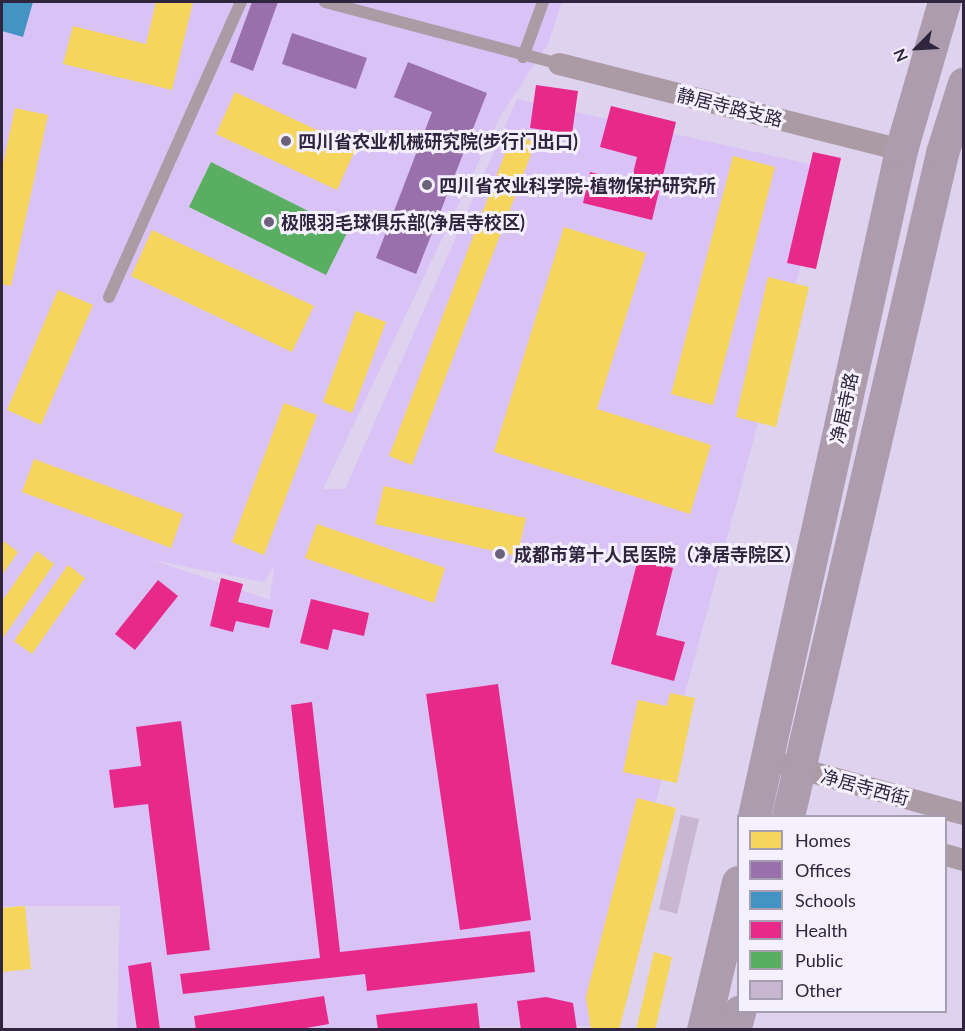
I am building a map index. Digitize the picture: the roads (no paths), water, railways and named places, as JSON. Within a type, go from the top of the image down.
[{"type":"main road","name":"净居寺路","points":[[756,808],[901,150],[944,2]]},
{"type":"main road","name":"净居寺路","points":[[795,815],[799,769],[942,153],[963,83]]},
{"type":"main road","points":[[703,1029],[737,886]]},
{"type":"main road","points":[[735,1029],[739,1013]]},
{"type":"street","name":"静居寺路支路","points":[[559,64],[901,150]]},
{"type":"street","name":"净居寺西街","points":[[768,759],[963,814]]},
{"type":"street","points":[[756,808],[795,815]]},
{"type":"street","points":[[947,856],[963,860]]},
{"type":"lane","points":[[109,297],[241,2]]},
{"type":"lane","points":[[325,2],[523,57],[559,64]]},
{"type":"lane","points":[[523,57],[543,2]]},
{"type":"place","name":"四川省农业机械研究院(步行门出口)","points":[[286,141]]},
{"type":"place","name":"四川省农业科学院-植物保护研究所","points":[[427,185]]},
{"type":"place","name":"极限羽毛球俱乐部(净居寺校区)","points":[[269,222]]},
{"type":"place","name":"成都市第十人民医院（净居寺院区）","points":[[500,554]]}]
